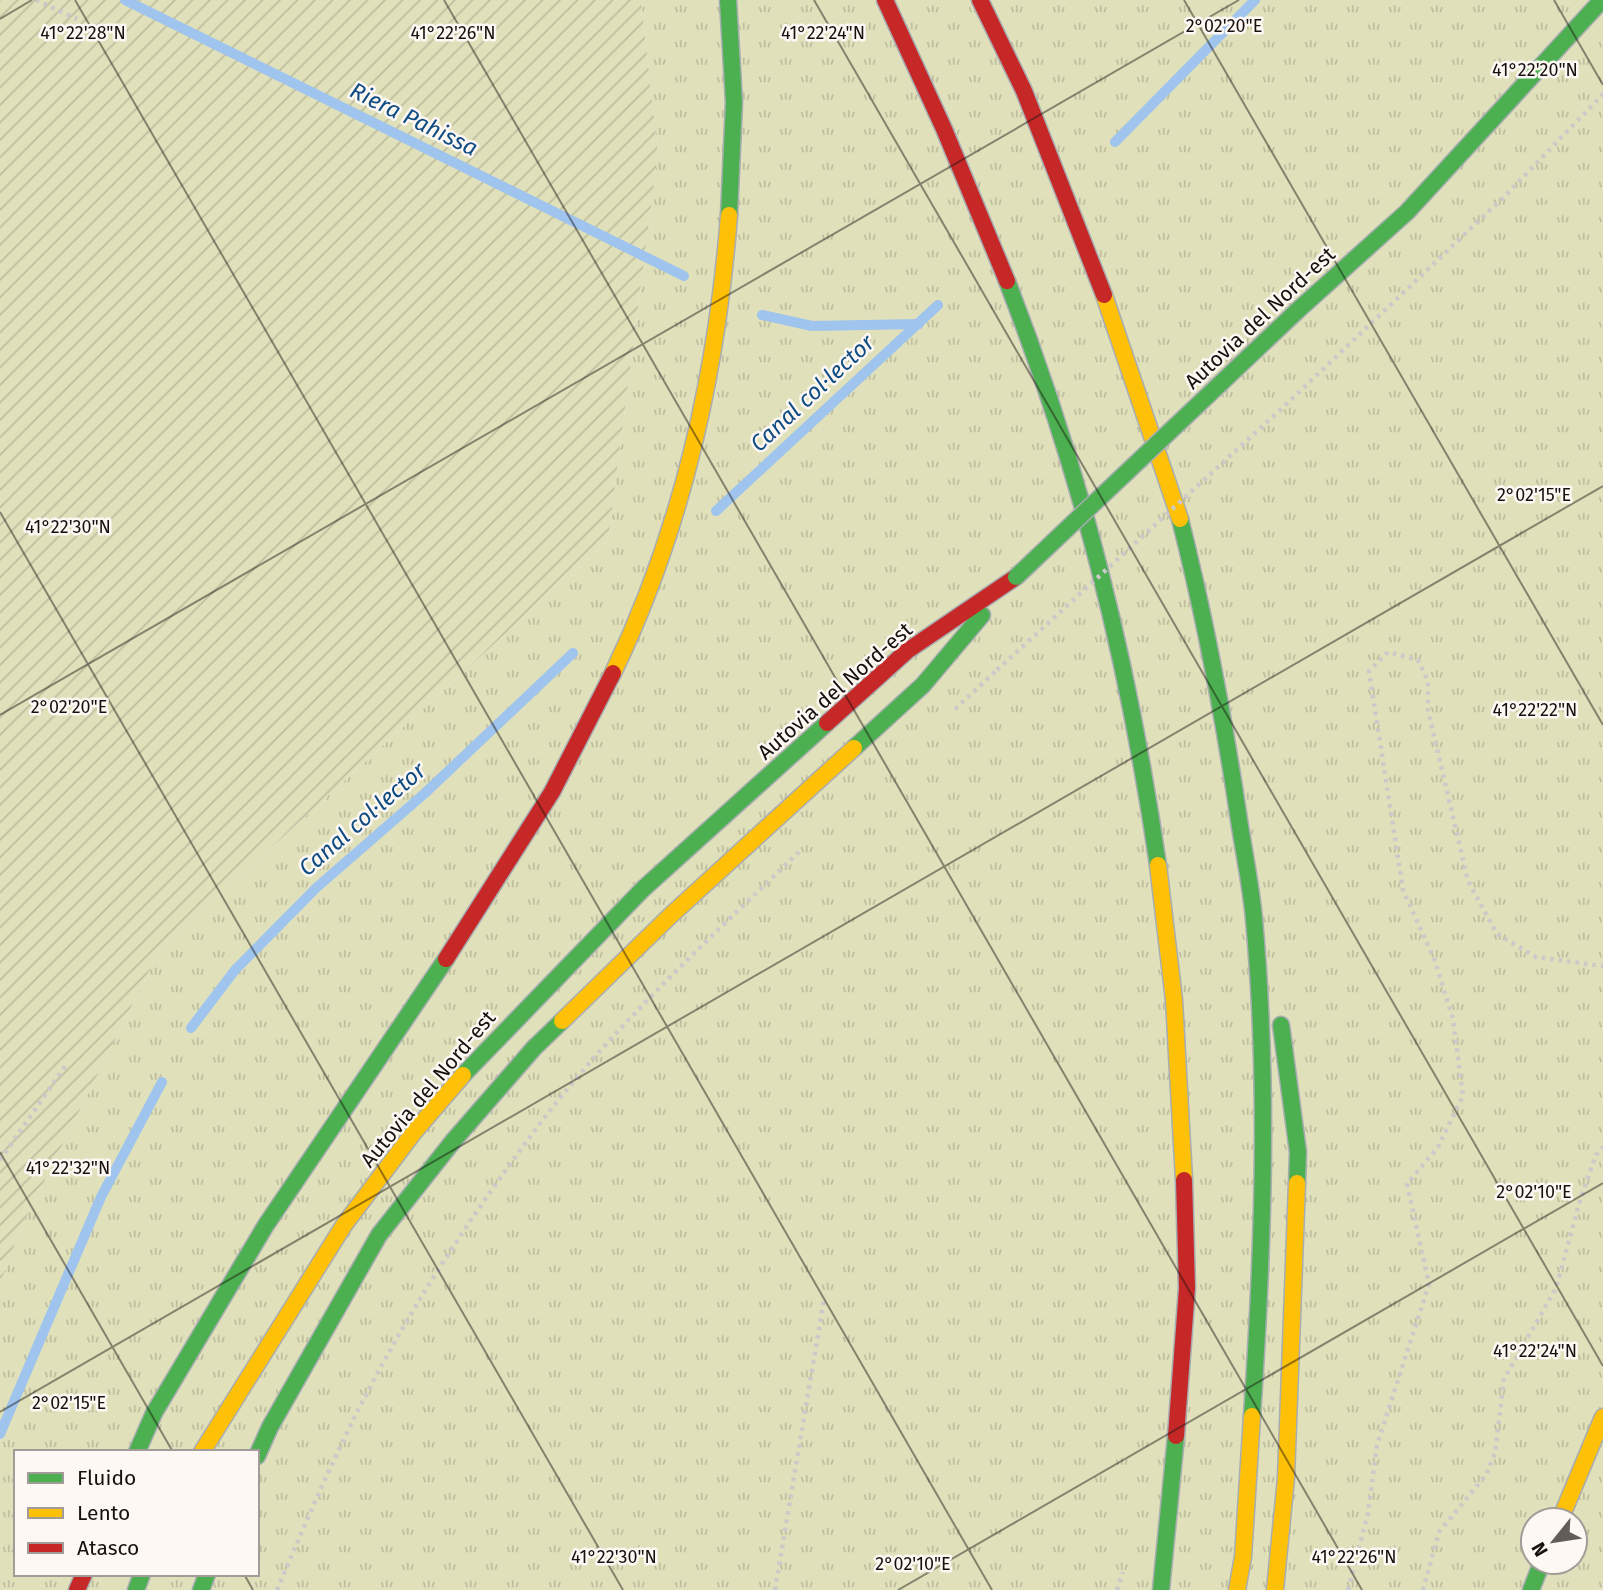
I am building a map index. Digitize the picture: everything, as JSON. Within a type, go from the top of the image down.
[{"type":"highway","points":[[138,1450],[154,1413],[302,1168],[465,932],[552,790],[620,660],[654,572],[683,479],[718,330],[727,258],[733,150],[732,27],[728,0]]},
{"type":"highway","points":[[885,0],[951,144],[1019,310],[1091,528],[1113,616],[1152,814],[1172,954],[1182,1087],[1186,1303],[1161,1590]]},
{"type":"highway","points":[[980,0],[1024,91],[1092,258],[1176,503],[1197,586],[1230,756],[1254,918],[1260,1028],[1263,1250],[1243,1557],[1237,1590]]},
{"type":"highway","name":"Autovia del Nord-est","points":[[203,1450],[344,1226],[414,1132],[490,1044],[643,889],[716,827],[907,651],[1016,577],[1297,310],[1407,212],[1602,0]]},
{"type":"highway","points":[[259,1452],[270,1427],[379,1236],[454,1140],[534,1048],[671,915],[923,685],[1016,577]]},
{"type":"highway","points":[[1254,918],[1281,1026],[1298,1152],[1286,1478],[1275,1590]]},
{"type":"highway","points":[[1566,1506],[1603,1417]]},
{"type":"path","points":[[36,0],[77,19]]},
{"type":"path","points":[[947,716],[1279,411],[1506,195],[1603,94]]},
{"type":"path","points":[[1348,1590],[1368,1513],[1377,1446],[1429,1284],[1407,1184],[1438,1147],[1463,1096],[1453,1019],[1435,961],[1403,890],[1369,671],[1388,652],[1418,660],[1428,681],[1427,710],[1468,881],[1497,934],[1536,957],[1603,966]]},
{"type":"path","points":[[276,1590],[319,1490],[378,1372],[426,1293],[533,1132],[605,1047],[807,845]]},
{"type":"path","points":[[0,1160],[66,1065]]},
{"type":"path","points":[[1423,1590],[1438,1532],[1486,1475],[1495,1453],[1504,1379],[1556,1288],[1581,1197],[1596,1155],[1603,1147]]},
{"type":"path","points":[[775,1590],[824,1299]]},
{"type":"green space","points":[[0,0],[641,0],[658,153],[608,540],[160,949],[19,1232],[0,1284]]},
{"type":"green space","points":[[641,0],[1603,0],[1603,1590],[0,1590],[0,1284],[19,1232],[160,949],[608,540],[658,153]]},
{"type":"waterway","name":"Riera Pahissa","points":[[125,0],[684,276]]},
{"type":"waterway","name":"Canal col·lector","points":[[1115,142],[1255,0]]},
{"type":"waterway","name":"Canal col·lector","points":[[716,511],[938,305]]},
{"type":"waterway","name":"Riera Pahissa","points":[[762,315],[812,326],[919,324]]},
{"type":"waterway","name":"Canal col·lector","points":[[191,1028],[235,970],[316,888],[424,794],[573,653]]},
{"type":"waterway","name":"Canal col·lector","points":[[0,1434],[101,1197],[162,1082]]},
{"type":"traffic: fast","points":[[728,0],[734,102],[729,215]]},
{"type":"traffic: fast","points":[[1297,311],[1407,212],[1602,0]]},
{"type":"traffic: fast","points":[[1007,281],[1058,425],[1099,569],[1132,715],[1158,865]]},
{"type":"traffic: fast","points":[[1016,577],[1297,311]]},
{"type":"traffic: fast","points":[[1180,519],[1220,706],[1249,882],[1259,981],[1263,1168],[1252,1416]]},
{"type":"traffic: fast","points":[[854,748],[923,685],[982,615]]},
{"type":"traffic: fast","points":[[463,1075],[643,889],[827,723]]},
{"type":"traffic: fast","points":[[138,1450],[154,1413],[266,1225],[446,959]]},
{"type":"traffic: fast","points":[[259,1452],[270,1427],[379,1235],[454,1140],[534,1048],[562,1021]]},
{"type":"traffic: fast","points":[[1281,1025],[1298,1152],[1297,1183]]},
{"type":"traffic: fast","points":[[1161,1590],[1176,1436]]},
{"type":"traffic: fast","points":[[136,1590],[141,1576]]},
{"type":"traffic: fast","points":[[201,1590],[206,1576]]},
{"type":"traffic: fast","points":[[1531,1590],[1536,1576]]},
{"type":"traffic: slow","points":[[613,673],[659,563],[692,449],[716,333],[729,215]]},
{"type":"traffic: slow","points":[[1104,295],[1180,519]]},
{"type":"traffic: slow","points":[[562,1021],[671,915],[854,748]]},
{"type":"traffic: slow","points":[[1158,865],[1174,1000],[1184,1180]]},
{"type":"traffic: slow","points":[[203,1450],[344,1225],[414,1132],[463,1075]]},
{"type":"traffic: slow","points":[[1275,1590],[1286,1478],[1297,1183]]},
{"type":"traffic: slow","points":[[1237,1590],[1243,1557],[1252,1416]]},
{"type":"traffic: slow","points":[[1566,1506],[1603,1417]]},
{"type":"traffic: jam","points":[[885,0],[944,129],[1007,281]]},
{"type":"traffic: jam","points":[[980,0],[1024,91],[1104,295]]},
{"type":"traffic: jam","points":[[827,723],[907,651],[1016,577]]},
{"type":"traffic: jam","points":[[446,959],[552,792],[613,673]]},
{"type":"traffic: jam","points":[[1176,1436],[1187,1288],[1184,1180]]},
{"type":"traffic: jam","points":[[77,1590],[83,1576]]}]
